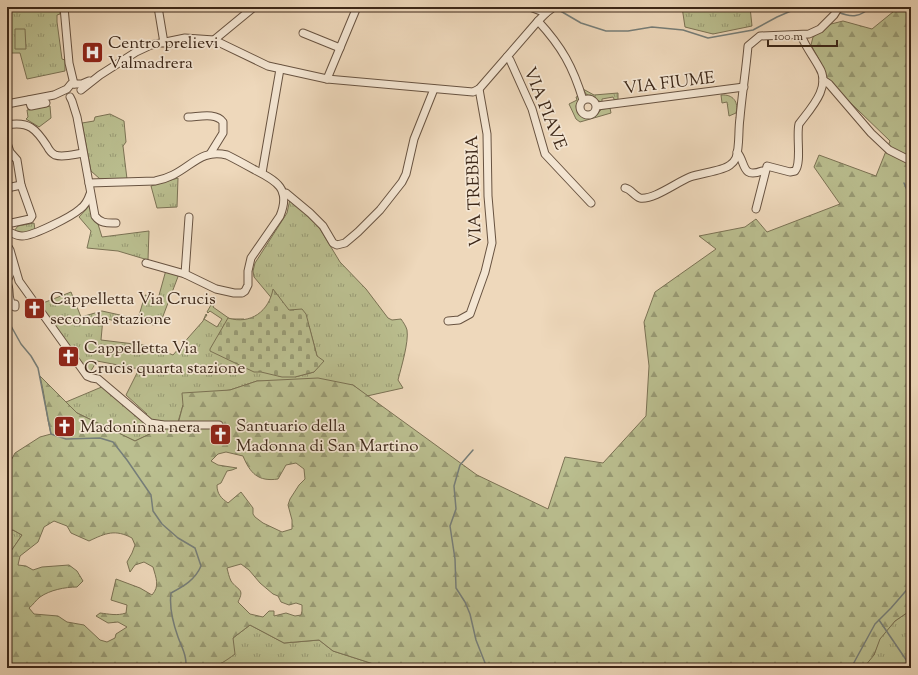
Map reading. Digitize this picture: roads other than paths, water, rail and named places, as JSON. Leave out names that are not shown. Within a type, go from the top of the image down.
[{"type":"street","points":[[64,7],[69,63],[77,117],[95,216],[99,220],[106,223],[116,223]]},
{"type":"street","points":[[158,7],[164,42]]},
{"type":"street","points":[[242,17],[243,7]]},
{"type":"street","points":[[214,40],[254,7]]},
{"type":"street","points":[[327,79],[357,7]]},
{"type":"street","points":[[530,7],[546,13]]},
{"type":"street","points":[[7,104],[73,90],[87,83],[136,52],[151,45],[185,38],[214,40],[268,66],[327,79],[473,92],[479,89],[538,21],[554,7]]},
{"type":"street","points":[[625,188],[629,189],[638,197],[646,198],[655,195],[681,180],[700,173],[726,168],[736,159],[739,143],[739,120],[748,46],[760,36],[809,34],[820,29],[834,15],[838,8]]},
{"type":"street","points":[[538,21],[554,39],[567,58],[584,100]]},
{"type":"street","points":[[303,33],[340,48]]},
{"type":"street","points":[[756,209],[767,166],[790,172],[797,169],[799,150],[797,130],[799,124],[820,93],[823,80],[821,69],[803,42],[801,34]]},
{"type":"street","name":"VIA PIAVE","points":[[507,57],[510,60],[532,109],[545,154],[591,204]]},
{"type":"street","points":[[262,173],[280,69]]},
{"type":"street","points":[[823,80],[829,84],[871,134],[889,150],[911,161]]},
{"type":"street","name":"VIA FIUME","points":[[597,106],[744,87]]},
{"type":"street","points":[[89,183],[155,181],[165,179],[174,175],[201,157],[220,153],[227,155],[274,179],[283,192],[310,213],[323,226],[333,243],[338,245],[345,243],[358,232],[380,210],[402,182],[406,174],[414,139],[434,89]]},
{"type":"street","name":"VIA TREBBIA","points":[[448,321],[459,320],[470,314],[485,272],[492,243],[488,196],[487,134],[479,89]]},
{"type":"street","points":[[29,100],[31,106],[46,103]]},
{"type":"street","points":[[584,100],[594,100],[597,106],[594,114],[590,115],[584,114],[580,109],[581,103],[584,100]]},
{"type":"street","points":[[188,117],[212,116],[218,117],[223,122],[223,133],[210,154]]},
{"type":"street","points":[[7,125],[18,123],[30,127],[36,131],[49,150],[57,156],[83,153]]},
{"type":"street","points":[[7,143],[10,152],[17,160],[21,186],[32,218],[7,224]]},
{"type":"street","points":[[737,152],[741,156],[743,166],[748,172],[755,173],[762,171]]},
{"type":"street","points":[[7,188],[21,186]]},
{"type":"street","points":[[146,263],[185,274],[216,289],[238,293],[245,291],[248,285],[248,271],[251,258],[280,216],[283,208],[283,192]]},
{"type":"street","points":[[7,231],[18,236],[25,236],[71,216],[86,204],[90,193]]},
{"type":"street","points":[[86,204],[90,204],[93,207]]},
{"type":"street","points":[[185,274],[189,218]]},
{"type":"street","points":[[7,245],[19,281],[87,376],[98,379],[150,423],[219,425]]},
{"type":"street","points":[[11,255],[12,270],[7,282],[10,288],[10,301],[12,304],[15,304],[15,307]]},
{"type":"waterway","points":[[557,9],[581,23],[606,31],[628,31],[652,27],[683,30],[708,38],[753,30],[800,7]]},
{"type":"waterway","points":[[821,7],[835,11]]},
{"type":"waterway","points":[[838,12],[856,16],[871,7]]},
{"type":"waterway","points":[[904,183],[911,200]]},
{"type":"waterway","points":[[7,301],[11,326],[21,344],[31,356],[38,368],[51,434],[66,439],[100,438],[113,442],[151,495],[153,511],[162,524],[178,538],[195,548],[201,566],[199,571],[185,585],[171,593],[171,610],[173,621],[185,656],[186,668]]},
{"type":"waterway","points":[[473,450],[460,465],[454,486],[456,509],[450,526],[455,559],[456,588],[465,602],[470,614],[476,640],[487,668]]},
{"type":"waterway","points":[[851,668],[875,624],[911,585]]},
{"type":"waterway","points":[[879,620],[911,667]]},
{"type":"place","name":"Centro prelievi Valmadrera","points":[[93,52]]},
{"type":"place","name":"Cappelletta Via Crucis seconda stazione","points":[[34,308]]},
{"type":"place","name":"Cappelletta Via Crucis quarta stazione","points":[[69,357]]},
{"type":"place","name":"Madoninna nera","points":[[64,426]]},
{"type":"place","name":"Santuario della Madonna di San Martino","points":[[221,435]]}]
